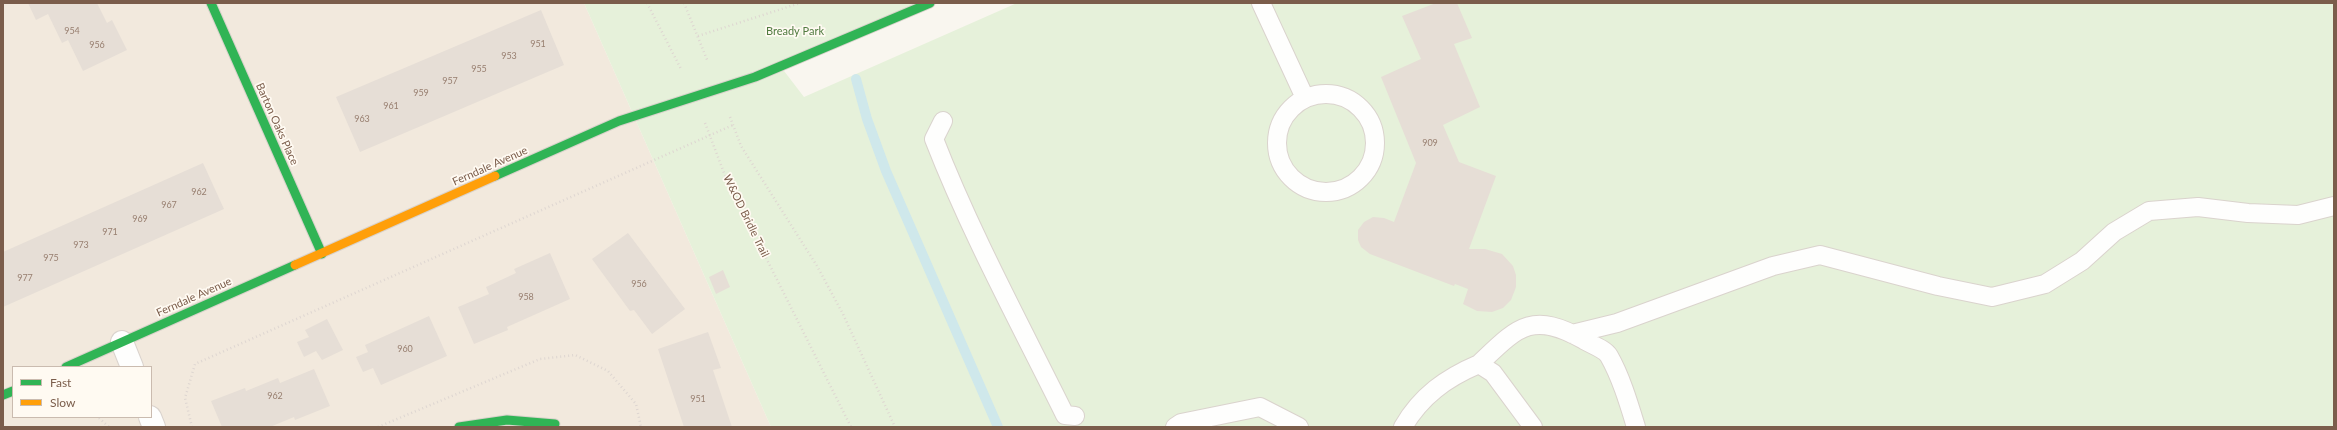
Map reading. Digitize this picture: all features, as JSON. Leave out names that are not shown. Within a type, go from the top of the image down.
[{"type":"street","name":"Barton Oaks Place","points":[[211,3],[322,254]]},
{"type":"street","name":"Ferndale Avenue","points":[[68,366],[619,121],[755,77],[930,3]]},
{"type":"street","points":[[122,342],[132,366]]},
{"type":"street","points":[[458,427],[486,420],[520,419],[558,425]]},
{"type":"lane","points":[[1261,3],[1305,98]]},
{"type":"lane","points":[[1320,94],[1337,95],[1352,102],[1364,112],[1373,126],[1376,142],[1374,158],[1366,173],[1355,184],[1340,191],[1324,193],[1308,189],[1294,181],[1284,168],[1278,153],[1277,137],[1280,126],[1292,108],[1305,98],[1320,94]]},
{"type":"lane","points":[[943,121],[934,139],[946,169],[978,239],[1065,415],[1075,416]]},
{"type":"lane","points":[[1572,334],[1617,323],[1774,266],[1820,255],[1938,286],[1992,297],[2045,284],[2082,261],[2114,232],[2149,211],[2198,207],[2248,213],[2298,215],[2334,206]]},
{"type":"lane","points":[[1403,427],[1413,410],[1432,390],[1458,373],[1479,364],[1512,333],[1526,326],[1540,325],[1572,334],[1609,354],[1636,427]]},
{"type":"lane","points":[[1479,364],[1493,373],[1533,427]]},
{"type":"lane","points":[[1175,427],[1188,421],[1260,407],[1299,427]]},
{"type":"path","name":"W&OD Bridle Trail","points":[[647,3],[694,96],[726,178],[851,427]]},
{"type":"path","points":[[684,3],[741,146],[817,266],[843,314],[895,427]]},
{"type":"path","points":[[698,36],[800,3]]},
{"type":"path","points":[[192,427],[185,398],[196,364],[709,134],[733,125]]},
{"type":"path","points":[[378,427],[540,358],[575,355],[608,371],[636,404],[641,427]]},
{"type":"path","points":[[99,418],[109,427]]},
{"type":"shaded area","points":[[3,3],[584,3],[771,427],[3,427]]},
{"type":"green space","name":"Bready Park","points":[[584,3],[928,3],[781,67],[804,97],[1017,3],[2334,3],[2334,427],[771,427]]},
{"type":"building","points":[[28,3],[97,3],[107,23],[112,20],[127,50],[83,71],[68,40],[62,43],[48,14],[36,20]]},
{"type":"building","points":[[1436,3],[1457,3],[1472,38],[1454,44],[1480,107],[1443,125],[1459,162],[1496,176],[1469,249],[1485,249],[1502,254],[1513,266],[1516,275],[1516,287],[1511,300],[1503,308],[1492,312],[1477,311],[1463,304],[1468,289],[1455,284],[1454,286],[1370,254],[1361,247],[1358,240],[1358,230],[1364,222],[1373,217],[1384,218],[1394,222],[1416,163],[1381,77],[1421,59],[1402,16]]},
{"type":"building","points":[[541,10],[564,65],[360,152],[336,97]]},
{"type":"building","points":[[203,163],[224,209],[3,307],[3,252]]},
{"type":"building","points":[[628,233],[685,309],[652,334],[634,310],[630,311],[592,259]]},
{"type":"building","points":[[550,253],[570,299],[507,327],[508,330],[474,344],[458,307],[489,294],[486,287],[516,273],[514,269]]},
{"type":"building","points":[[723,270],[730,287],[716,294],[709,277]]},
{"type":"building","points":[[429,316],[447,356],[381,385],[373,368],[363,372],[356,357],[368,352],[365,345]]},
{"type":"building","points":[[327,319],[343,350],[322,360],[316,351],[304,357],[297,342],[309,337],[305,330]]},
{"type":"building","points":[[708,332],[721,368],[713,370],[732,427],[684,427],[658,349]]},
{"type":"building","points":[[314,369],[330,406],[295,420],[294,417],[270,427],[222,427],[211,401],[245,388],[246,391],[278,378],[280,383]]},
{"type":"waterway","points":[[856,79],[867,119],[886,171],[998,427]]},
{"type":"traffic: fast","points":[[211,3],[322,254]]},
{"type":"traffic: fast","points":[[495,176],[619,121],[755,77],[930,3]]},
{"type":"traffic: fast","points":[[68,366],[295,265]]},
{"type":"traffic: fast","points":[[3,395],[12,391]]},
{"type":"traffic: fast","points":[[459,427],[507,420],[555,424]]},
{"type":"traffic: slow","points":[[295,265],[495,176]]}]
